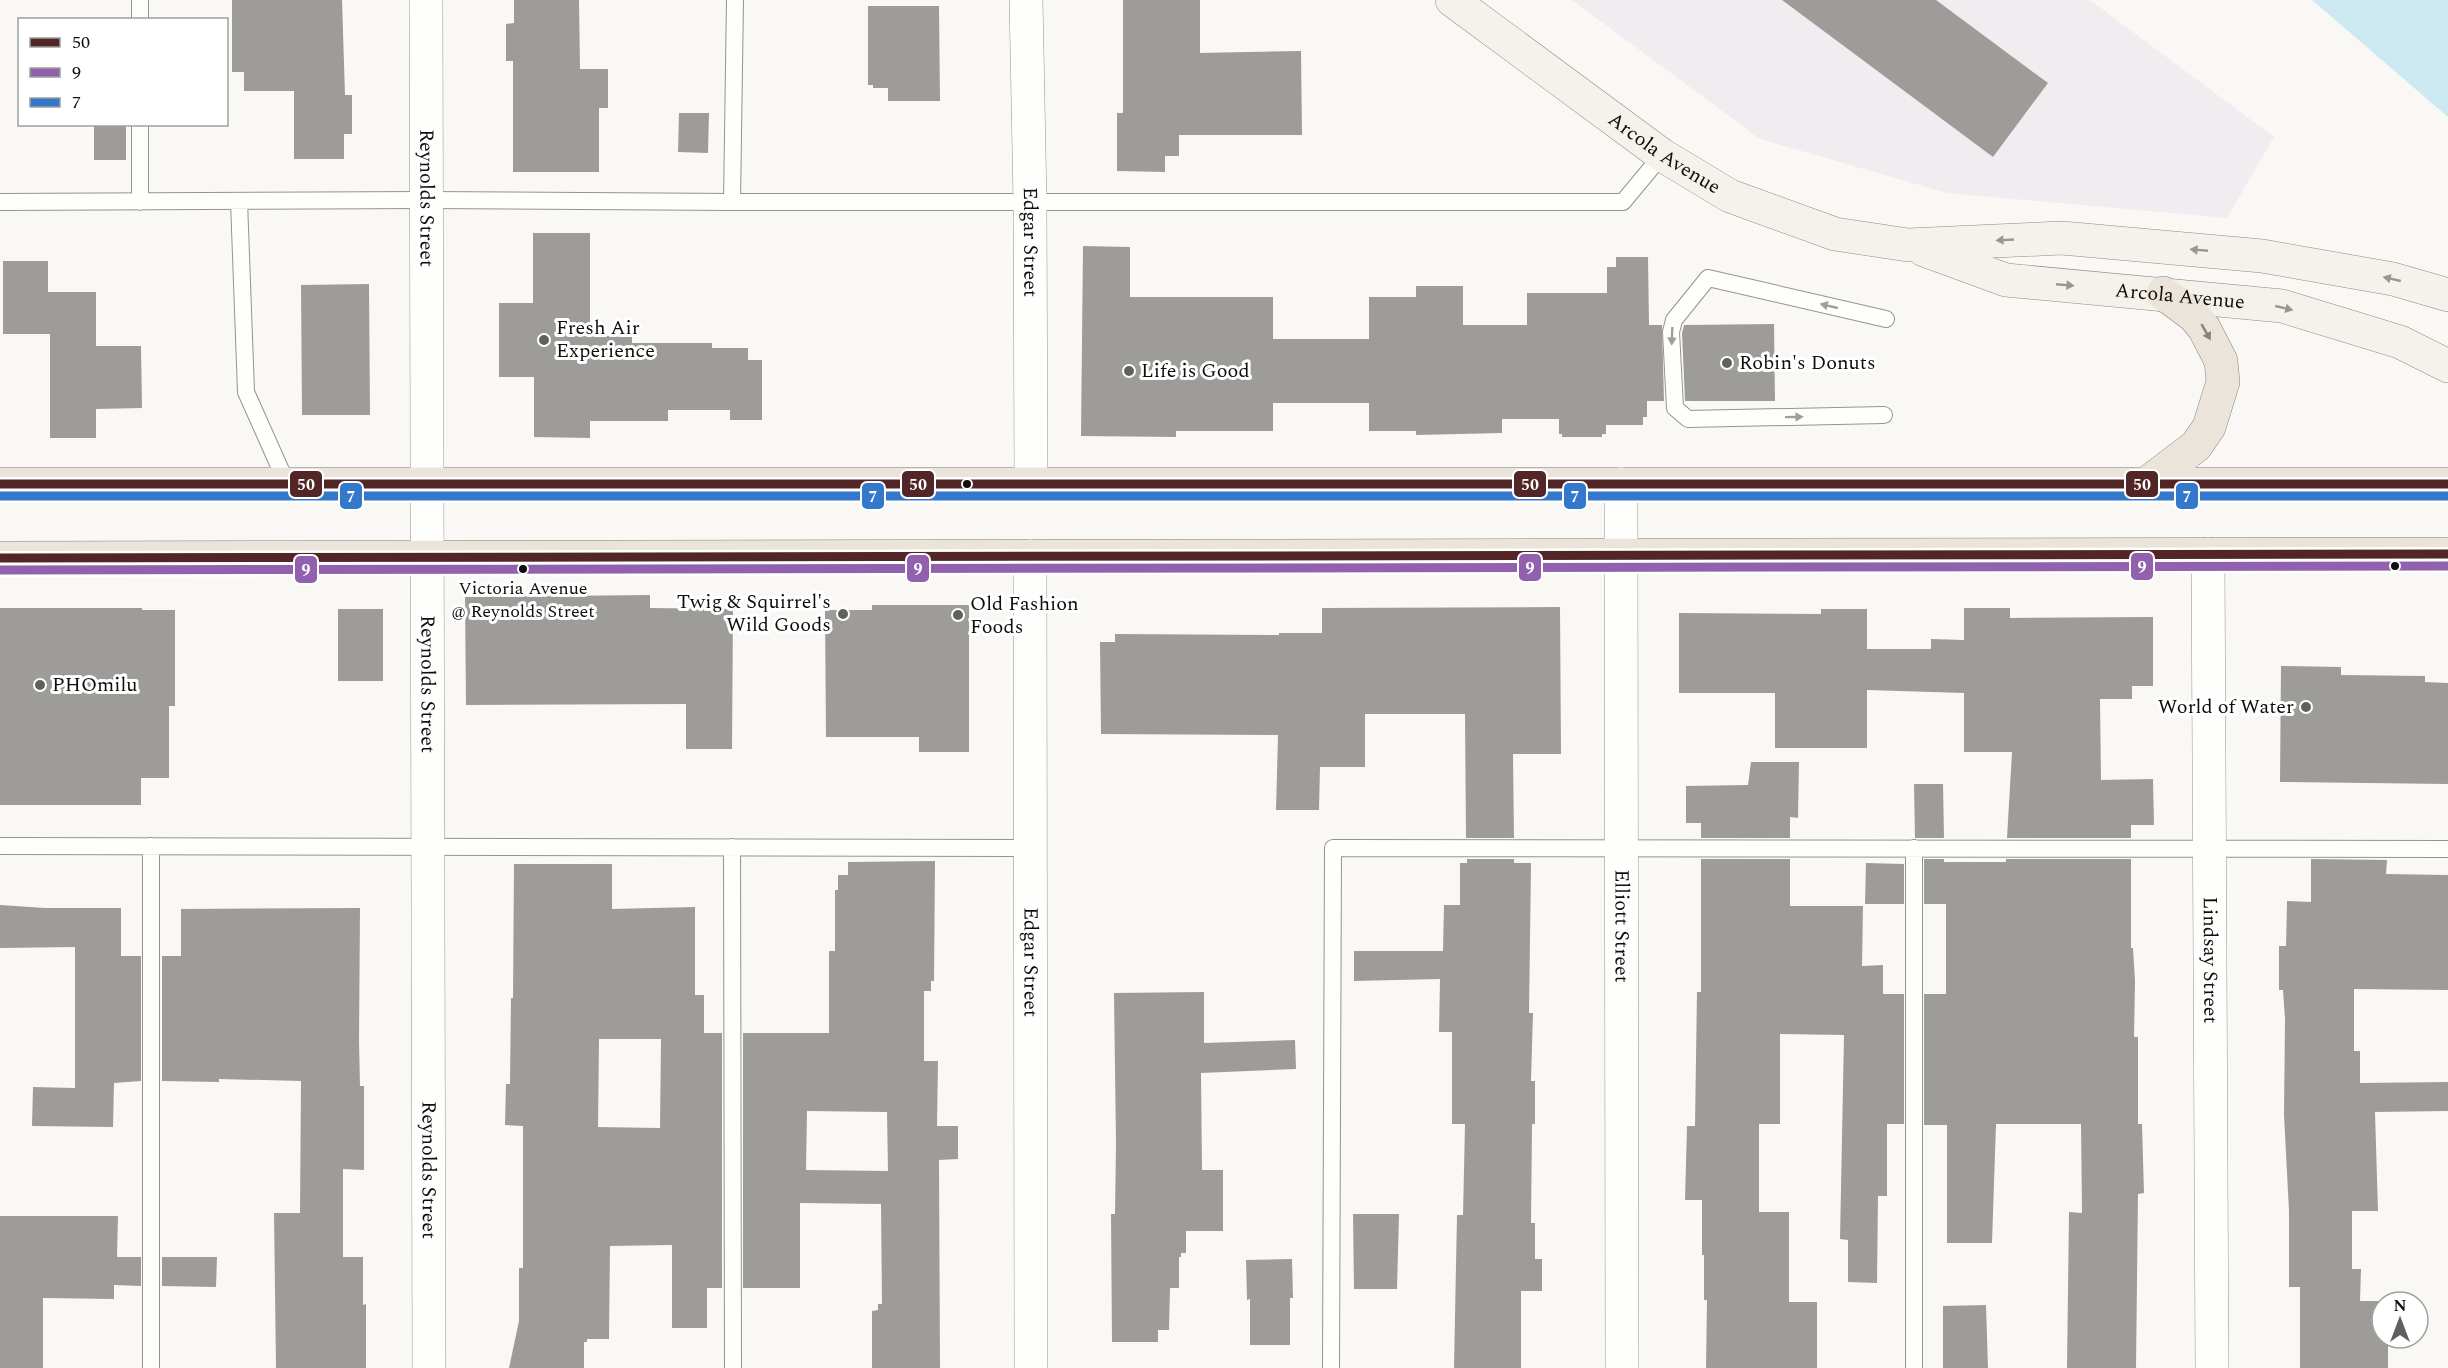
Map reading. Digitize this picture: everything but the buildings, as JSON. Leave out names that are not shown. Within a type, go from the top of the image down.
[{"type":"main road","name":"Arcola Avenue","points":[[1452,0],[1662,155],[1730,196],[1824,231],[1908,244],[2062,238],[2262,256],[2393,279],[2448,295]]},
{"type":"main road","name":"Arcola Avenue","points":[[1908,244],[2006,280],[2282,306],[2400,342],[2448,366]]},
{"type":"main road","points":[[2146,484],[2196,446],[2209,427],[2223,382],[2222,361],[2204,328],[2194,316],[2163,293]]},
{"type":"main road","points":[[0,484],[2448,484]]},
{"type":"main road","points":[[0,558],[2448,554]]},
{"type":"street","name":"Reynolds Street","points":[[426,0],[429,1368]]},
{"type":"street","name":"Edgar Street","points":[[1026,0],[1030,202],[1031,484]]},
{"type":"street","name":"Elliott Street","points":[[1621,484],[1622,1368]]},
{"type":"street","name":"Lindsay Street","points":[[2208,554],[2212,1368]]},
{"type":"street","name":"Edgar Street","points":[[1030,556],[1031,1368]]},
{"type":"lane","points":[[140,0],[140,18]]},
{"type":"lane","points":[[732,202],[735,0]]},
{"type":"lane","points":[[140,126],[140,202]]},
{"type":"lane","points":[[0,202],[426,200],[1623,202],[1662,155]]},
{"type":"lane","points":[[239,201],[246,392],[287,484]]},
{"type":"lane","points":[[1884,416],[1688,419],[1675,408],[1671,332],[1675,316],[1708,278],[1886,319]]},
{"type":"lane","points":[[0,846],[1031,848]]},
{"type":"lane","points":[[151,1368],[152,846]]},
{"type":"lane","points":[[732,847],[733,1368]]},
{"type":"lane","points":[[1331,1368],[1333,848],[2448,849]]},
{"type":"lane","points":[[1914,848],[1914,1368]]},
{"type":"shaded area","points":[[1572,0],[2090,0],[2274,137],[2227,218],[1947,193],[1760,139]]},
{"type":"water","points":[[2312,0],[2448,0],[2448,117]]},
{"type":"transit line","name":"50","points":[[0,484],[2448,484]]},
{"type":"transit line","name":"7","points":[[0,496],[2448,496]]},
{"type":"transit line","name":"50","points":[[0,558],[2448,554]]},
{"type":"transit line","name":"9","points":[[0,570],[2448,566]]},
{"type":"place","name":"Fresh Air Experience","points":[[544,340]]},
{"type":"place","name":"Robin's Donuts","points":[[1727,363]]},
{"type":"place","name":"Life is Good","points":[[1129,371]]},
{"type":"place","name":"Victoria Avenue @ Reynolds Street","points":[[523,569]]},
{"type":"place","name":"Twig & Squirrel's Wild Goods","points":[[843,614]]},
{"type":"place","name":"Old Fashion Foods","points":[[958,615]]},
{"type":"place","name":"PHOmilu","points":[[40,685]]},
{"type":"place","name":"World of Water","points":[[2306,707]]}]
